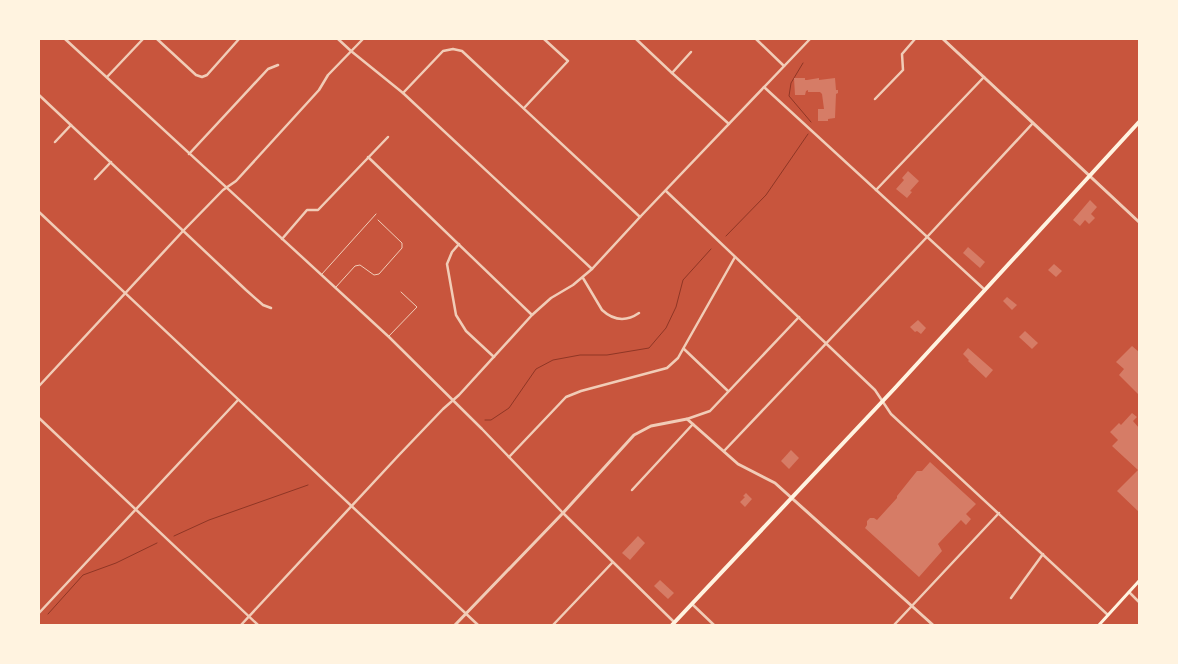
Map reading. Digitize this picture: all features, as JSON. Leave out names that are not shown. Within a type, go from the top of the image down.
[{"type":"main road","points":[[673,624],[1139,122]]},
{"type":"main road","points":[[1099,625],[1139,582]]},
{"type":"street","points":[[65,39],[389,337],[454,400],[673,624]]},
{"type":"street","points":[[107,78],[143,39]]},
{"type":"street","points":[[157,39],[196,74],[202,77],[207,75],[239,39]]},
{"type":"street","points":[[338,39],[403,93],[592,269]]},
{"type":"street","points":[[39,386],[183,231],[226,188],[236,181],[319,90],[328,75],[363,39]]},
{"type":"street","points":[[524,108],[568,61],[544,39]]},
{"type":"street","points":[[636,39],[729,124]]},
{"type":"street","points":[[756,39],[784,66]]},
{"type":"street","points":[[241,625],[532,315],[551,298],[583,278],[810,39]]},
{"type":"street","points":[[875,99],[903,70],[902,54],[915,39]]},
{"type":"street","points":[[943,39],[1139,222]]},
{"type":"street","points":[[947,42],[950,39]]},
{"type":"street","points":[[403,93],[443,51],[453,49],[462,51],[640,217]]},
{"type":"street","points":[[672,73],[691,52]]},
{"type":"street","points":[[189,154],[268,69],[278,65]]},
{"type":"street","points":[[876,190],[984,77]]},
{"type":"street","points":[[764,88],[985,290]]},
{"type":"street","points":[[39,95],[263,306],[271,308]]},
{"type":"street","points":[[723,451],[1033,123]]},
{"type":"street","points":[[55,142],[71,125]]},
{"type":"street","points":[[282,239],[307,210],[318,210],[388,137]]},
{"type":"street","points":[[368,157],[532,315]]},
{"type":"street","points":[[95,179],[111,162]]},
{"type":"street","points":[[666,191],[875,390],[891,414],[1109,615]]},
{"type":"street","points":[[39,212],[478,625]]},
{"type":"street","points":[[459,244],[452,252],[448,264],[456,315],[466,331],[494,357]]},
{"type":"street","points":[[509,457],[572,393],[667,368],[678,358],[684,349],[735,256]]},
{"type":"street","points":[[583,278],[606,314],[616,319],[626,320],[639,313]]},
{"type":"street","points":[[455,625],[563,513],[634,435],[642,429],[651,426],[687,419],[710,410],[798,317]]},
{"type":"street","points":[[684,349],[728,391]]},
{"type":"street","points":[[39,613],[238,400]]},
{"type":"street","points":[[39,418],[258,625]]},
{"type":"street","points":[[687,419],[738,464],[775,483],[933,625]]},
{"type":"street","points":[[632,490],[693,424]]},
{"type":"street","points":[[894,625],[1000,513]]},
{"type":"street","points":[[1011,598],[1043,554]]},
{"type":"street","points":[[553,625],[612,562]]},
{"type":"street","points":[[1129,592],[1139,602]]},
{"type":"street","points":[[692,604],[714,625]]},
{"type":"lane","points":[[321,275],[376,214]]},
{"type":"lane","points":[[335,288],[355,266],[360,265],[374,275],[379,274],[402,248],[402,243],[378,220]]},
{"type":"lane","points":[[389,337],[417,306],[400,292]]},
{"type":"building","points":[[794,78],[805,78],[807,80],[819,78],[819,80],[835,78],[838,93],[836,94],[835,118],[828,119],[828,121],[818,121],[818,109],[824,109],[822,94],[820,92],[808,92],[808,90],[805,95],[795,95]]},
{"type":"building","points":[[908,171],[919,181],[910,191],[912,192],[907,198],[896,189],[904,180],[902,178]]},
{"type":"building","points":[[1090,200],[1097,207],[1091,214],[1095,218],[1089,224],[1085,220],[1080,226],[1073,220]]},
{"type":"building","points":[[968,247],[985,262],[980,268],[963,253]]},
{"type":"building","points":[[1054,264],[1062,271],[1056,277],[1048,270]]},
{"type":"building","points":[[1007,297],[1017,305],[1012,310],[1003,301]]},
{"type":"building","points":[[918,320],[926,328],[921,334],[917,331],[915,332],[910,327]]},
{"type":"building","points":[[1025,331],[1038,343],[1032,349],[1019,337]]},
{"type":"building","points":[[1132,346],[1139,352],[1139,395],[1119,375],[1124,369],[1116,362]]},
{"type":"building","points":[[968,348],[993,370],[986,378],[963,354]]},
{"type":"building","points":[[1132,413],[1137,417],[1133,421],[1139,428],[1139,512],[1117,491],[1138,470],[1112,446],[1118,440],[1110,432],[1119,423],[1121,425]]},
{"type":"building","points":[[791,450],[799,458],[789,469],[781,461]]},
{"type":"building","points":[[930,462],[976,504],[966,514],[971,519],[966,525],[961,520],[938,544],[942,551],[919,577],[865,528],[867,521],[870,518],[877,520],[897,498],[917,471],[922,471]]},
{"type":"building","points":[[746,493],[752,499],[745,507],[740,502]]},
{"type":"building","points":[[638,536],[645,543],[630,560],[622,553]]},
{"type":"building","points":[[660,580],[674,593],[668,599],[654,586]]},
{"type":"waterway","points":[[803,63],[791,83],[789,96],[811,122]]},
{"type":"waterway","points":[[726,236],[766,195],[808,134]]},
{"type":"waterway","points":[[485,420],[491,420],[509,408],[536,369],[553,360],[580,355],[607,355],[649,348],[666,328],[676,307],[683,280],[711,249]]},
{"type":"waterway","points":[[174,536],[209,520],[308,485]]},
{"type":"waterway","points":[[48,614],[83,575],[116,563],[157,543]]}]
